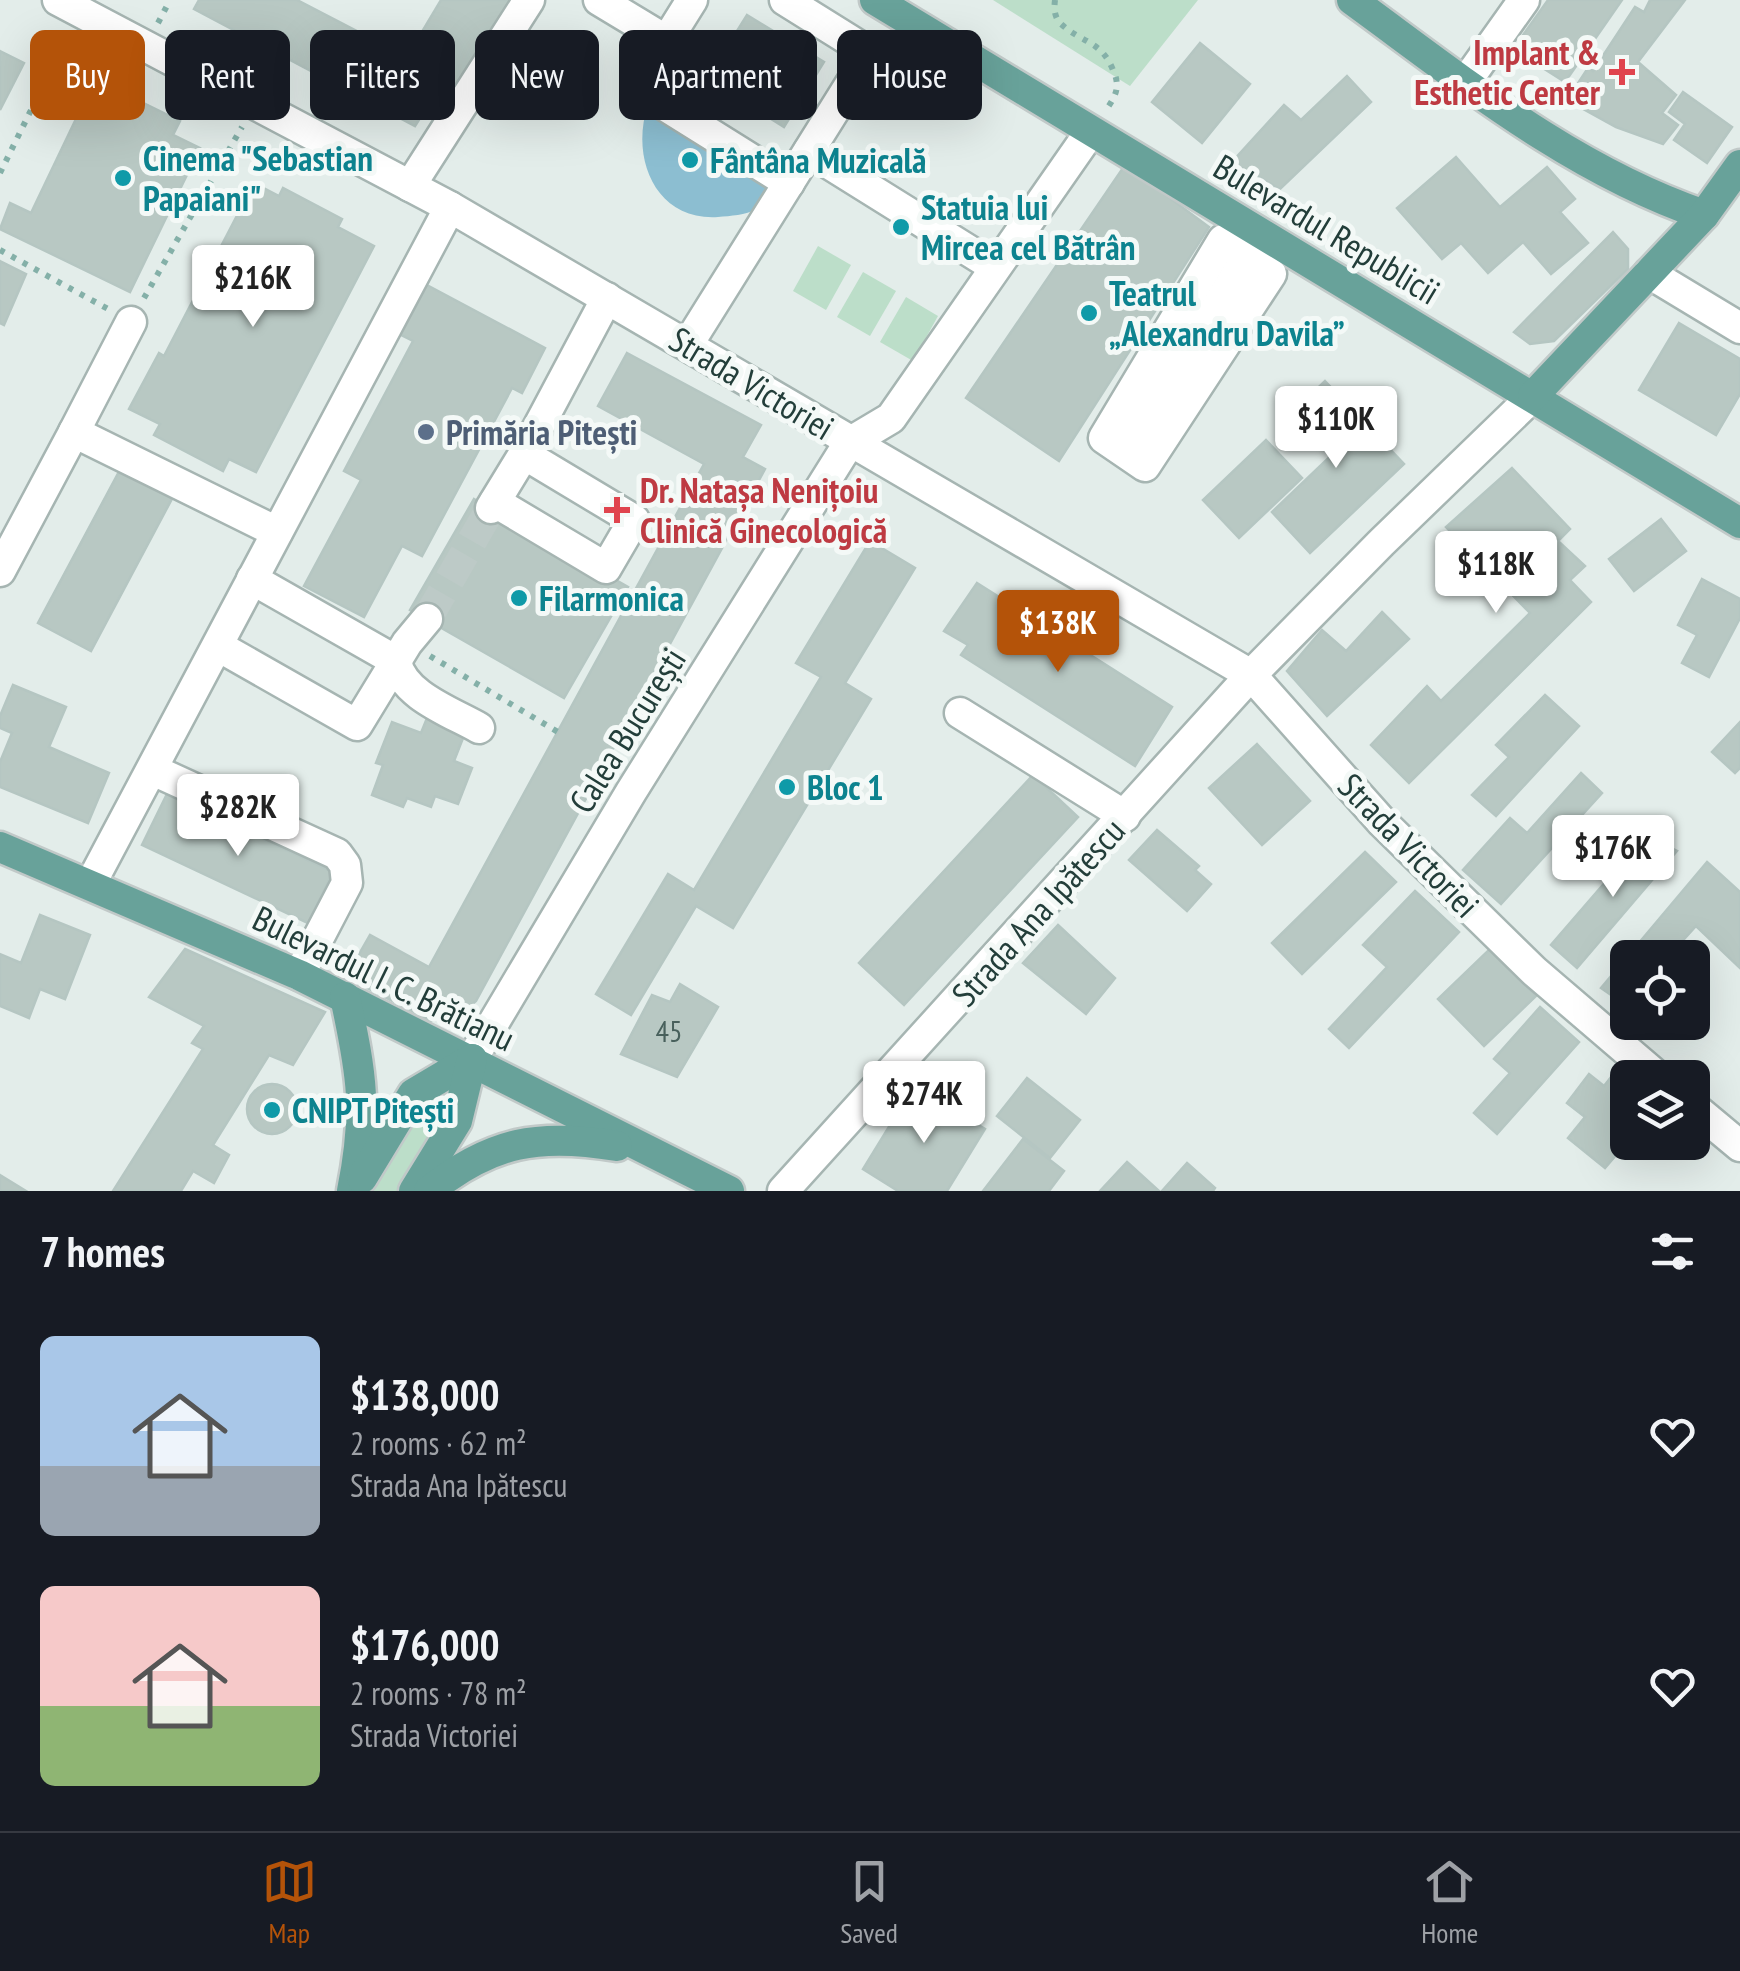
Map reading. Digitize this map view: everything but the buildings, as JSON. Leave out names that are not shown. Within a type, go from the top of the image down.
[{"type":"main road","name":"Bulevardul Republicii","points":[[875,0],[1740,524]]},
{"type":"main road","points":[[1352,0],[1506,112],[1594,168],[1656,199],[1704,215],[1740,201]]},
{"type":"main road","points":[[1534,396],[1704,215],[1740,165]]},
{"type":"main road","name":"Bulevardul I. C. Brătianu","points":[[0,847],[299,975],[730,1191]]},
{"type":"main road","points":[[345,998],[363,1093],[353,1191]]},
{"type":"main road","name":"Calea București","points":[[353,1191],[413,1094],[472,1060]]},
{"type":"main road","name":"Calea București","points":[[414,1191],[458,1121],[472,1060]]},
{"type":"main road","points":[[429,1191],[456,1169],[489,1152],[528,1140],[574,1139],[648,1151]]},
{"type":"street","points":[[410,186],[530,0]]},
{"type":"street","points":[[599,0],[648,30]]},
{"type":"street","points":[[673,30],[692,0]]},
{"type":"street","points":[[688,344],[870,53],[785,0]]},
{"type":"street","points":[[1465,82],[1524,0]]},
{"type":"street","name":"Strada Victoriei","points":[[69,6],[165,57]]},
{"type":"street","name":"Strada Victoriei","points":[[284,120],[450,208],[688,344],[1251,675],[1382,822],[1534,971],[1638,1060]]},
{"type":"street","points":[[688,120],[789,183]]},
{"type":"street","points":[[850,442],[891,418],[1091,131]]},
{"type":"street","points":[[809,151],[995,266]]},
{"type":"street","points":[[90,885],[450,208]]},
{"type":"street","points":[[1223,240],[1271,274],[1145,466],[1127,453],[1104,438],[1223,240]]},
{"type":"street","points":[[1649,273],[1740,328]]},
{"type":"street","points":[[524,454],[634,520],[606,568],[493,505],[607,298]]},
{"type":"street","points":[[0,571],[131,322]]},
{"type":"street","name":"Strada Ana Ipătescu","points":[[783,1191],[1251,675],[1381,542],[1534,396]]},
{"type":"street","points":[[74,432],[278,532]]},
{"type":"street","name":"Calea București","points":[[472,1060],[631,792],[850,442]]},
{"type":"street","points":[[252,580],[402,652]]},
{"type":"street","points":[[218,646],[357,725],[402,652],[427,620]]},
{"type":"street","points":[[402,652],[399,676],[415,690],[479,728]]},
{"type":"street","points":[[960,713],[1125,816]]},
{"type":"street","points":[[153,770],[337,854],[345,865],[346,883],[299,975]]},
{"type":"street","points":[[1710,1121],[1740,1146]]},
{"type":"path","points":[[1055,0],[1058,21],[1106,52],[1116,77],[1117,93],[1091,131]]},
{"type":"path","points":[[0,174],[69,6]]},
{"type":"path","points":[[0,250],[131,322],[245,120]]},
{"type":"path","points":[[402,652],[558,732]]},
{"type":"green space","points":[[993,0],[1198,0],[1130,86]]},
{"type":"green space","points":[[818,246],[851,265],[826,310],[793,291]]},
{"type":"green space","points":[[863,272],[896,291],[870,336],[837,317]]},
{"type":"green space","points":[[906,297],[938,316],[913,361],[880,342]]},
{"type":"green space","points":[[472,1059],[414,1191],[354,1191],[413,1094]]},
{"type":"water","name":"Fântâna Muzicală","points":[[644,120],[672,120],[780,187],[760,207],[743,214],[696,215],[678,208],[663,197],[653,182],[642,145]]},
{"type":"tunnel","points":[[427,619],[491,508]]},
{"type":"place","name":"Implant & Esthetic Center","points":[[1622,72]]},
{"type":"place","name":"Fântâna Muzicală","points":[[690,160]]},
{"type":"place","name":"Cinema \"Sebastian Papaiani\"","points":[[123,178]]},
{"type":"place","name":"Statuia lui Mircea cel Bătrân","points":[[901,227]]},
{"type":"place","name":"Teatrul „Alexandru Davila”","points":[[1089,313]]},
{"type":"place","name":"Primăria Pitești","points":[[426,432]]},
{"type":"place","name":"Dr. Natașa Nenițoiu Clinică Ginecologică","points":[[617,510]]},
{"type":"place","name":"Filarmonica","points":[[519,598]]},
{"type":"place","name":"Bloc 1","points":[[787,787]]},
{"type":"place","name":"CNIPT Pitești","points":[[272,1110]]}]
